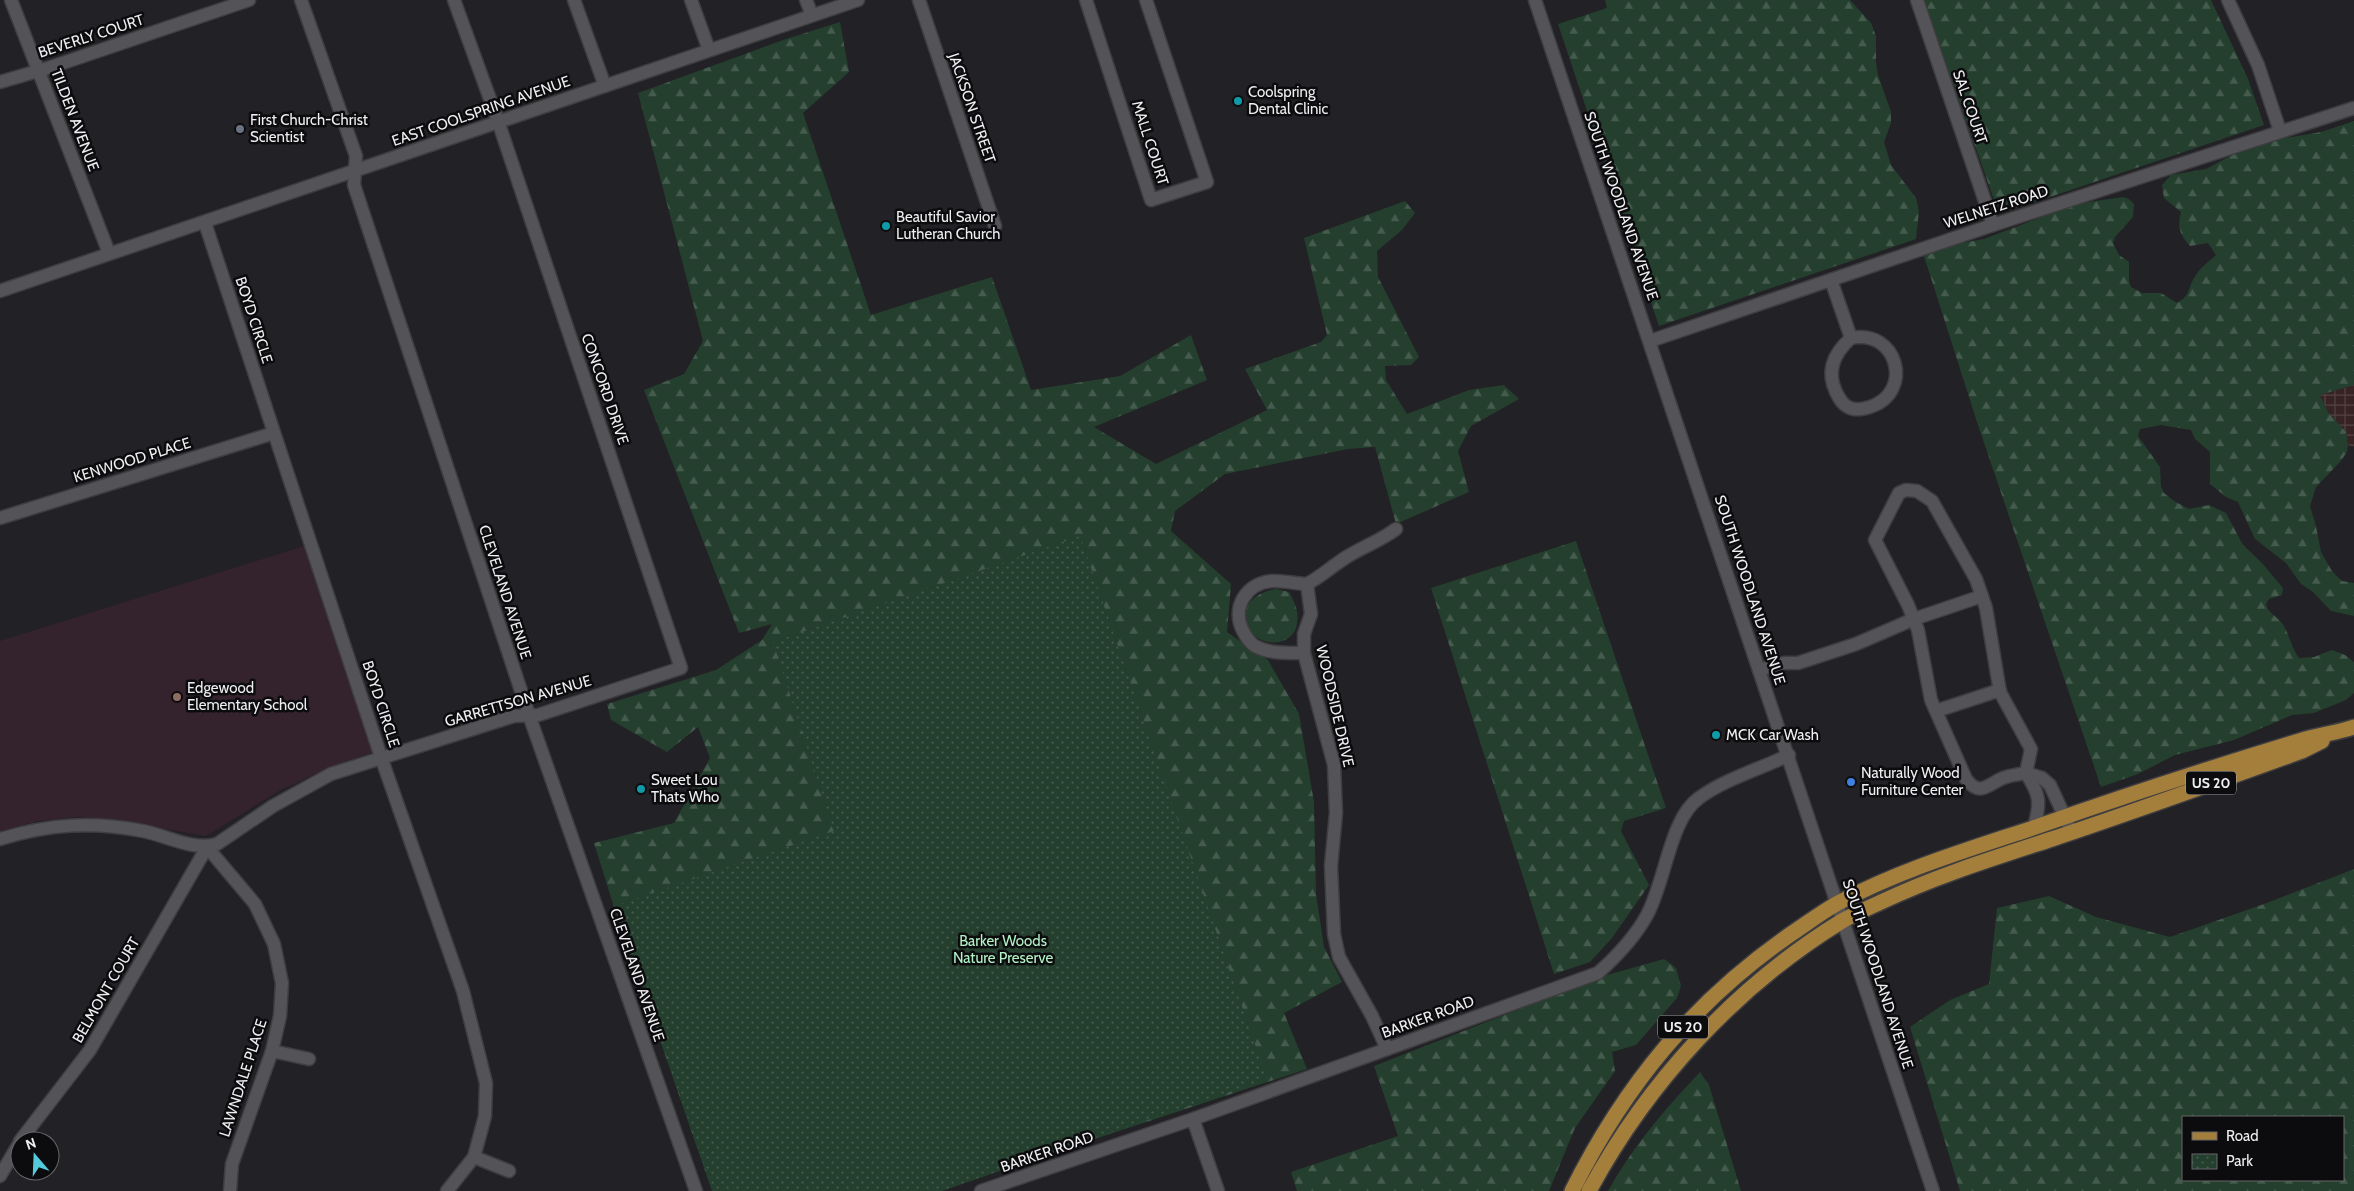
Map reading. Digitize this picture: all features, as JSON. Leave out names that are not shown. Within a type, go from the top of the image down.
[{"type":"main road","name":"US 20","points":[[1572,1191],[1601,1136],[1637,1080],[1674,1036],[1701,1008],[1763,953],[1837,904],[1924,865],[2066,816],[2301,740],[2351,728]]},
{"type":"main road","name":"US 20","points":[[1589,1191],[1620,1140],[1661,1081],[1717,1018],[1778,966],[1843,920],[1904,892],[1950,874],[2302,751],[2351,728]]},
{"type":"street","name":"TILDEN AVENUE","points":[[11,0],[109,252]]},
{"type":"street","name":"BEVERLY COURT","points":[[0,82],[249,0]]},
{"type":"street","name":"CLEVELAND AVENUE","points":[[301,0],[356,156],[354,185],[529,716],[696,1191]]},
{"type":"street","name":"CONCORD DRIVE","points":[[454,0],[498,121],[681,668]]},
{"type":"street","points":[[574,0],[605,86]]},
{"type":"street","points":[[691,0],[709,50]]},
{"type":"street","points":[[806,0],[812,15]]},
{"type":"street","name":"EAST COOLSPRING AVENUE","points":[[0,290],[109,252],[205,223],[498,121],[858,0]]},
{"type":"street","name":"JACKSON STREET","points":[[918,0],[995,226]]},
{"type":"street","name":"MALL COURT","points":[[1086,0],[1152,200],[1207,182],[1146,0]]},
{"type":"street","name":"SOUTH WOODLAND AVENUE","points":[[1535,0],[1789,755],[1933,1191]]},
{"type":"street","name":"SAL COURT","points":[[1917,0],[1993,225]]},
{"type":"street","points":[[2228,0],[2258,65],[2280,131]]},
{"type":"street","name":"WELNETZ ROAD","points":[[1650,341],[1993,225],[2354,108]]},
{"type":"street","name":"BOYD CIRCLE","points":[[205,223],[381,757],[463,991],[486,1083],[485,1116],[474,1157],[447,1191]]},
{"type":"street","points":[[1831,280],[1851,338]]},
{"type":"street","points":[[1862,336],[1877,341],[1887,348],[1894,359],[1897,372],[1894,385],[1886,397],[1874,406],[1861,410],[1848,408],[1840,400],[1831,374],[1833,361],[1840,348],[1851,338],[1862,336]]},
{"type":"street","name":"KENWOOD PLACE","points":[[0,518],[274,433]]},
{"type":"street","points":[[2034,827],[2039,808],[2039,798],[2026,773],[2031,750],[2000,690],[1986,608],[1976,579],[1932,501],[1917,491],[1906,490],[1899,493],[1875,540],[1908,605],[1918,630],[1927,682],[1936,711],[1966,779],[1971,786],[1977,789],[1985,788],[2005,777],[2026,773],[2042,778],[2050,785],[2072,832]]},
{"type":"street","points":[[1304,653],[1268,650],[1255,646],[1248,640],[1238,621],[1242,600],[1249,590],[1258,585],[1273,581],[1307,584],[1326,573],[1343,559],[1382,540],[1396,529]]},
{"type":"street","name":"WOODSIDE DRIVE","points":[[1307,584],[1311,614],[1304,634],[1304,653],[1334,765],[1336,813],[1331,866],[1334,934],[1338,956],[1372,1016],[1387,1049]]},
{"type":"street","points":[[1759,670],[1784,663],[1798,663],[1856,644],[1914,620],[1982,596]]},
{"type":"street","name":"GARRETTSON AVENUE","points":[[207,847],[217,844],[272,806],[311,783],[381,757],[514,716],[543,714],[681,668]]},
{"type":"street","points":[[1936,711],[2000,690]]},
{"type":"street","name":"BARKER ROAD","points":[[981,1191],[1193,1120],[1598,973],[1614,959],[1647,916],[1663,878],[1671,846],[1681,819],[1698,798],[1789,755]]},
{"type":"street","points":[[0,839],[57,825],[98,824],[145,832],[191,845],[207,847]]},
{"type":"street","name":"LAWNDALE PLACE","points":[[207,847],[255,904],[274,944],[282,982],[280,1016],[272,1051],[232,1164],[230,1191]]},
{"type":"street","name":"BELMONT COURT","points":[[28,1131],[90,1050],[207,847]]},
{"type":"street","points":[[272,1051],[309,1059]]},
{"type":"street","points":[[1193,1120],[1218,1191]]},
{"type":"street","points":[[474,1157],[509,1171]]},
{"type":"street","name":"BELMONT COURT","points":[[0,1176],[10,1158]]},
{"type":"shaded area","points":[[2354,385],[2354,447],[2348,445],[2346,432],[2328,412],[2320,395]]},
{"type":"shaded area","name":"Edgewood Elementary School","points":[[304,546],[373,752],[330,767],[279,791],[206,836],[118,821],[78,817],[38,821],[0,831],[0,641]]},
{"type":"green space","points":[[1605,0],[1850,0],[1871,23],[1876,36],[1878,75],[1891,112],[1891,123],[1884,142],[1891,165],[1916,198],[1919,211],[1916,239],[1659,326],[1558,24],[1607,8]]},
{"type":"green space","points":[[1924,0],[2211,0],[2248,79],[2264,125],[1999,214]]},
{"type":"green space","points":[[840,22],[849,72],[803,113],[871,315],[992,277],[1031,390],[1120,376],[1191,335],[1207,380],[1094,427],[1156,464],[1267,410],[1245,369],[1321,342],[1327,335],[1304,238],[1405,201],[1415,213],[1402,230],[1377,251],[1378,277],[1419,357],[1411,365],[1385,366],[1386,380],[1407,414],[1469,390],[1504,385],[1519,399],[1471,426],[1458,451],[1469,492],[1396,524],[1375,447],[1348,449],[1225,474],[1175,511],[1171,531],[1231,584],[1227,632],[1268,660],[1299,714],[1314,802],[1316,894],[1324,947],[1342,982],[1284,1013],[1307,1069],[937,1191],[712,1191],[613,904],[594,843],[674,823],[710,758],[698,727],[667,752],[611,720],[607,704],[716,670],[762,640],[772,624],[739,633],[644,390],[684,374],[703,341],[638,93],[783,40]]},
{"type":"green space","points":[[2354,121],[2354,385],[2320,395],[2328,412],[2346,432],[2348,445],[2347,452],[2340,462],[2316,487],[2310,506],[2321,552],[2332,571],[2342,581],[2354,583],[2354,616],[2331,611],[2313,592],[2301,584],[2286,563],[2255,539],[2238,502],[2226,497],[2210,484],[2210,452],[2195,439],[2191,430],[2161,425],[2140,429],[2138,436],[2160,467],[2161,487],[2164,493],[2189,509],[2209,505],[2226,513],[2243,545],[2262,563],[2283,588],[2282,595],[2269,599],[2266,604],[2270,612],[2283,625],[2299,658],[2314,657],[2332,650],[2345,655],[2354,662],[2354,693],[2346,700],[2314,713],[2292,715],[2234,740],[2175,755],[2138,774],[2101,787],[1977,422],[1923,253],[1950,245],[1984,239],[2076,204],[2123,197],[2129,199],[2134,204],[2133,217],[2115,237],[2113,243],[2119,255],[2129,262],[2129,281],[2131,287],[2142,293],[2161,293],[2177,303],[2187,295],[2198,272],[2216,255],[2208,243],[2190,246],[2184,238],[2179,227],[2181,212],[2164,198],[2162,185],[2171,175],[2206,169],[2247,147],[2262,142],[2321,132]]},
{"type":"green space","name":"Barker Woods Nature Preserve","points":[[1080,536],[1267,1079],[942,1191],[713,1191],[614,906],[834,831],[773,642]]},
{"type":"green space","points":[[1576,541],[1666,808],[1624,821],[1621,831],[1649,885],[1612,938],[1590,962],[1554,974],[1431,588]]},
{"type":"green space","points":[[1276,589],[1289,592],[1294,601],[1298,618],[1296,628],[1288,639],[1268,642],[1256,637],[1251,632],[1246,624],[1246,609],[1254,598]]},
{"type":"green space","points":[[2354,869],[2354,1191],[1960,1191],[1910,1027],[1950,1000],[1989,984],[1997,908],[2049,896],[2096,917],[2170,937],[2264,904]]},
{"type":"green space","points":[[1664,959],[1676,968],[1681,986],[1677,998],[1636,1045],[1612,1052],[1615,1071],[1575,1128],[1549,1191],[1297,1191],[1291,1172],[1398,1136],[1374,1066],[1607,975]]},
{"type":"green space","points":[[1700,1072],[1709,1085],[1741,1191],[1608,1191],[1650,1128]]},
{"type":"place","name":"Coolspring Dental Clinic","points":[[1238,101]]},
{"type":"place","name":"First Church-Christ Scientist","points":[[240,129]]},
{"type":"place","name":"Beautiful Savior Lutheran Church","points":[[886,226]]},
{"type":"place","name":"Edgewood Elementary School","points":[[177,697]]},
{"type":"place","name":"MCK Car Wash","points":[[1716,735]]},
{"type":"place","name":"Naturally Wood Furniture Center","points":[[1851,782]]},
{"type":"place","name":"Sweet Lou Thats Who","points":[[641,789]]}]
